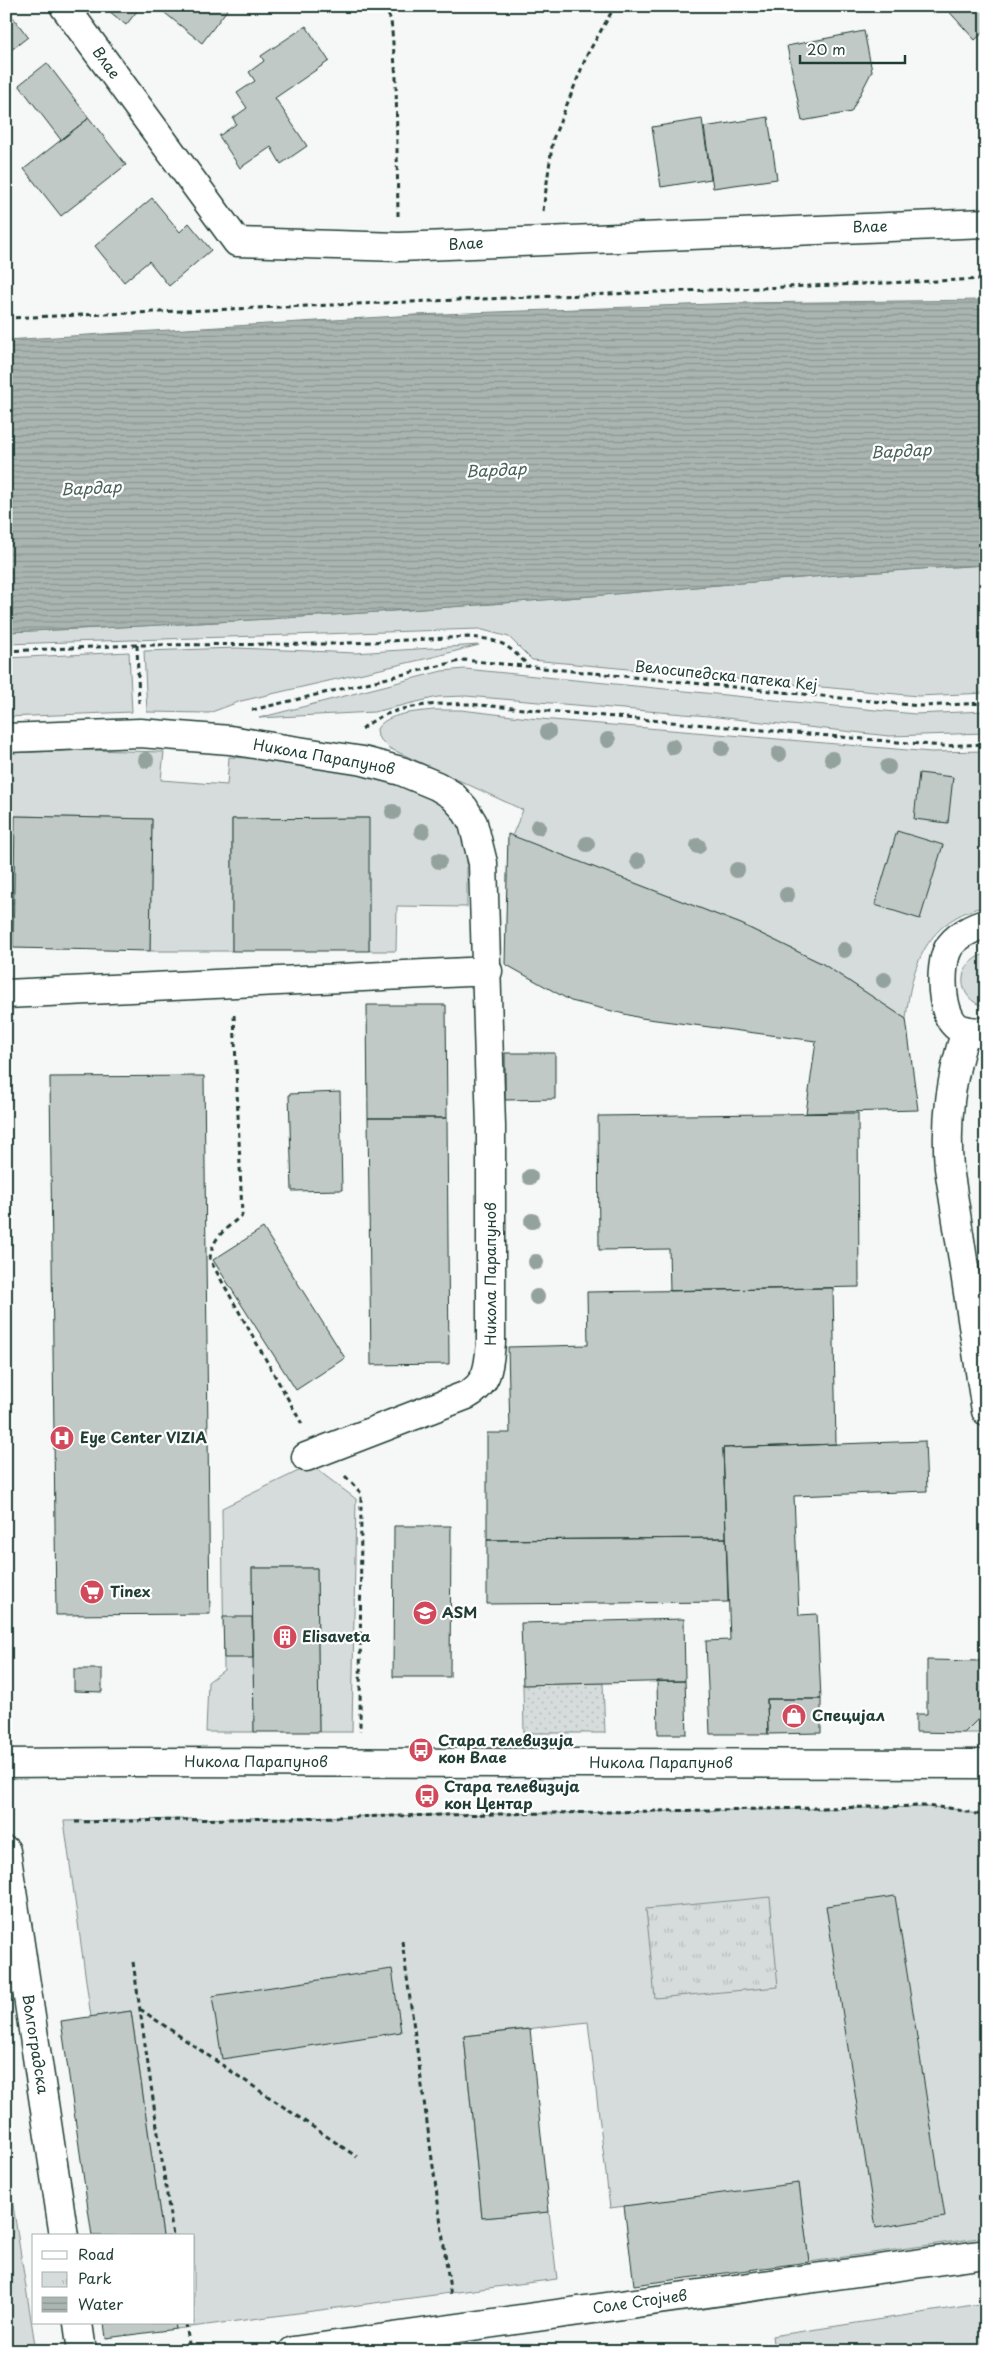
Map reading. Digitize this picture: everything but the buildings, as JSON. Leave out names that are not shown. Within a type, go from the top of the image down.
[{"type":"street","name":"Влае","points":[[64,6],[237,242],[399,247],[986,223]]},
{"type":"street","name":"Никола Парапунов","points":[[6,738],[140,733],[230,740],[363,762],[420,778],[452,795],[464,808],[473,823],[483,863],[488,971],[491,1127],[491,1342],[489,1368],[484,1381],[477,1389],[467,1395],[312,1455]]},
{"type":"street","points":[[986,924],[960,936],[949,947],[942,961],[944,994],[948,1015],[958,1027],[976,1031],[955,1065],[948,1102],[946,1133],[949,1168],[986,1411]]},
{"type":"street","points":[[6,994],[488,971]]},
{"type":"street","name":"Никола Парапунов","points":[[6,1763],[986,1764]]},
{"type":"street","name":"Волгоградска","points":[[6,1851],[64,2234]]},
{"type":"street","name":"Соле Стојчев","points":[[294,2351],[986,2254]]},
{"type":"street","points":[[78,2324],[82,2351]]},
{"type":"path","points":[[384,6],[391,20],[396,78],[399,247]]},
{"type":"path","points":[[539,241],[553,139],[586,55],[615,6]]},
{"type":"path","points":[[6,318],[986,279]]},
{"type":"path","points":[[6,651],[137,645],[330,644],[468,637],[506,644],[531,668]]},
{"type":"path","points":[[137,645],[140,733]]},
{"type":"path","name":"Велосипедска патека Кеј","points":[[249,711],[464,660],[921,706],[986,703]]},
{"type":"path","points":[[375,717],[409,708],[444,703],[468,704],[933,745],[986,744]]},
{"type":"path","points":[[233,982],[242,1215],[216,1237],[211,1249],[210,1260],[312,1455],[361,1493],[360,1738]]},
{"type":"path","points":[[75,1822],[923,1806],[949,1808],[986,1816]]},
{"type":"path","points":[[402,1941],[456,2328]]},
{"type":"path","points":[[133,1962],[173,2234]]},
{"type":"path","points":[[140,2008],[358,2157]]},
{"type":"path","points":[[186,2324],[190,2351]]},
{"type":"green space","points":[[986,565],[986,693],[918,696],[532,660],[509,637],[479,629],[6,644],[6,632],[409,610],[820,576]]},
{"type":"green space","points":[[479,645],[241,701],[209,713],[147,712],[144,651],[237,648],[355,653]]},
{"type":"green space","points":[[129,652],[132,712],[6,717],[6,658]]},
{"type":"green space","points":[[465,669],[915,714],[986,711],[986,733],[889,736],[708,716],[466,696],[438,697],[374,712],[259,718],[442,671]]},
{"type":"green space","points":[[434,710],[461,710],[529,718],[931,752],[986,751],[986,906],[966,912],[949,922],[936,933],[926,947],[912,980],[906,1019],[823,964],[741,924],[512,836],[523,810],[389,748],[378,737],[377,729],[381,724],[395,716]]},
{"type":"green space","points":[[89,750],[164,752],[161,780],[227,785],[229,757],[264,759],[379,776],[431,794],[446,807],[461,829],[467,852],[467,907],[397,906],[396,951],[369,951],[368,818],[232,819],[232,951],[150,951],[152,819],[16,816],[14,903],[6,903],[6,753]]},
{"type":"green space","points":[[986,954],[986,1007],[976,1003],[969,997],[964,989],[963,980],[964,972],[969,964],[976,958]]},
{"type":"green space","points":[[311,1465],[356,1499],[352,1732],[319,1732],[317,1568],[252,1568],[254,1732],[206,1732],[208,1682],[224,1670],[222,1508]]},
{"type":"green space","points":[[982,1552],[986,1578],[986,1733],[964,1733],[983,1714]]},
{"type":"green space","points":[[603,1683],[605,1733],[524,1733],[523,1685]]},
{"type":"green space","points":[[929,1807],[949,1808],[986,1816],[986,2237],[809,2262],[799,2184],[610,2208],[588,2022],[464,2036],[482,2218],[549,2212],[557,2279],[176,2329],[175,2324],[195,2324],[195,2234],[163,2234],[131,2011],[91,2017],[64,1821]]},
{"type":"green space","points":[[770,1897],[778,1987],[655,1998],[646,1909]]},
{"type":"green space","points":[[6,2161],[36,2351],[6,2351]]},
{"type":"green space","points":[[986,2303],[986,2351],[774,2351],[772,2336]]},
{"type":"water","name":"Вардар","points":[[986,300],[986,565],[820,576],[409,610],[6,632],[6,340],[415,315],[740,303]]},
{"type":"place","name":"Eye Center VIZIA","points":[[62,1438]]},
{"type":"place","name":"Tinex","points":[[92,1592]]},
{"type":"place","name":"ASM","points":[[425,1613]]},
{"type":"place","name":"Elisaveta","points":[[285,1637]]},
{"type":"place","name":"Специјал","points":[[794,1716]]},
{"type":"place","name":"Стара телевизија кон Влае","points":[[421,1750]]},
{"type":"place","name":"Стара телевизија кон Центар","points":[[427,1796]]}]
